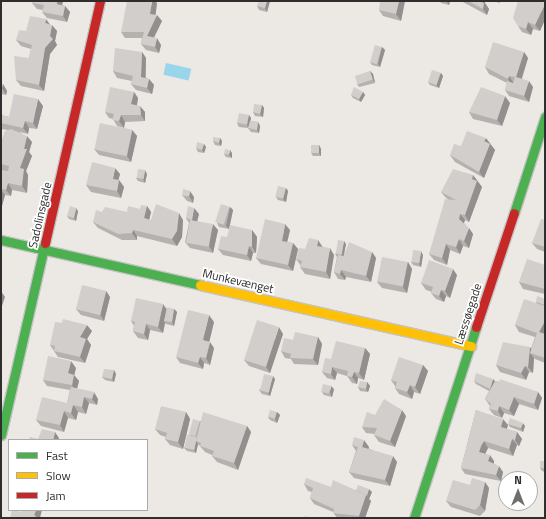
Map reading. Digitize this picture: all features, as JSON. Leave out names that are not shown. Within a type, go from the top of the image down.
[{"type":"street","name":"Sadolinsgade","points":[[1,435],[100,1]]},
{"type":"street","name":"Læssøegade","points":[[414,518],[545,117]]},
{"type":"street","name":"Munkevænget","points":[[1,240],[471,346]]},
{"type":"water","points":[[166,63],[191,69],[189,81],[163,75]]},
{"type":"building","points":[[33,1],[57,1],[57,4],[65,6],[63,16],[42,12],[44,5],[32,3]]},
{"type":"building","points":[[127,1],[152,1],[150,14],[157,15],[147,36],[157,38],[155,47],[141,44],[144,32],[121,32]]},
{"type":"building","points":[[259,1],[267,1],[265,8],[257,6]]},
{"type":"building","points":[[380,1],[399,1],[396,14],[379,10]]},
{"type":"building","points":[[468,1],[479,1],[484,3],[483,9]]},
{"type":"building","points":[[518,1],[541,1],[545,4],[535,25],[528,22],[526,29],[518,26],[513,18]]},
{"type":"building","points":[[30,16],[46,19],[45,23],[52,25],[50,36],[53,39],[45,48],[39,85],[16,80],[14,56],[29,58],[32,45],[16,40],[19,30],[26,31]]},
{"type":"building","points":[[493,42],[524,52],[516,77],[529,81],[524,96],[505,90],[507,81],[513,83],[515,77],[509,76],[508,79],[485,67]]},
{"type":"building","points":[[375,45],[382,47],[377,64],[370,62]]},
{"type":"building","points":[[115,48],[142,52],[141,77],[149,79],[147,88],[131,84],[133,76],[113,71]]},
{"type":"building","points":[[432,70],[441,73],[437,85],[428,82]]},
{"type":"building","points":[[370,71],[373,80],[358,85],[355,76]]},
{"type":"building","points":[[110,87],[134,92],[131,104],[140,106],[141,115],[121,115],[119,121],[112,120],[114,114],[105,112]]},
{"type":"building","points":[[354,87],[363,92],[359,99],[351,95]]},
{"type":"building","points":[[481,87],[505,96],[497,120],[469,112]]},
{"type":"building","points":[[14,94],[38,99],[33,123],[25,121],[23,128],[1,123],[1,115],[9,117]]},
{"type":"building","points":[[254,104],[262,105],[260,114],[253,112]]},
{"type":"building","points":[[239,113],[249,115],[247,125],[237,123]]},
{"type":"building","points":[[250,121],[258,122],[257,130],[248,128]]},
{"type":"building","points":[[100,123],[132,130],[127,156],[94,149]]},
{"type":"building","points":[[11,129],[27,136],[24,149],[27,149],[20,168],[24,169],[22,186],[8,183],[6,190],[1,189],[1,170],[8,171],[9,166],[1,164],[1,142],[5,131]]},
{"type":"building","points":[[467,131],[486,138],[484,141],[490,144],[479,172],[450,155],[454,144],[461,146]]},
{"type":"building","points":[[213,137],[220,138],[219,143],[213,141]]},
{"type":"building","points":[[197,142],[204,144],[202,150],[196,148]]},
{"type":"building","points":[[311,145],[319,145],[319,153],[311,153]]},
{"type":"building","points":[[225,149],[230,150],[229,155],[224,154]]},
{"type":"building","points":[[92,162],[115,168],[113,179],[119,180],[117,191],[86,185]]},
{"type":"building","points":[[138,169],[145,170],[144,179],[137,178]]},
{"type":"building","points":[[453,169],[473,175],[472,179],[477,181],[465,215],[460,214],[459,219],[469,228],[464,241],[459,239],[456,247],[446,244],[442,258],[429,254],[445,199],[456,200],[441,192]]},
{"type":"building","points":[[278,186],[286,188],[283,199],[275,197]]},
{"type":"building","points":[[183,189],[190,191],[189,196],[182,195]]},
{"type":"building","points":[[156,204],[179,213],[177,231],[172,239],[133,230],[132,233],[118,234],[93,222],[96,210],[102,212],[105,207],[127,212],[128,206],[140,209],[141,205],[147,206],[144,218],[151,220]]},
{"type":"building","points":[[221,204],[230,207],[224,225],[215,222]]},
{"type":"building","points":[[70,206],[76,208],[74,218],[67,216]]},
{"type":"building","points":[[188,206],[194,208],[192,220],[186,218]]},
{"type":"building","points":[[265,219],[285,224],[282,241],[293,243],[288,265],[256,258]]},
{"type":"building","points":[[541,219],[545,220],[545,247],[532,243]]},
{"type":"building","points":[[190,220],[213,224],[209,247],[186,243]]},
{"type":"building","points":[[230,225],[252,230],[252,247],[249,246],[247,255],[218,249],[221,236],[227,237]]},
{"type":"building","points":[[309,238],[318,240],[317,246],[330,248],[326,272],[300,267],[302,261],[296,259],[299,248],[305,249]]},
{"type":"building","points":[[338,240],[344,241],[342,255],[336,254]]},
{"type":"building","points":[[349,242],[372,252],[366,276],[341,270],[340,274],[334,272],[338,255],[344,256]]},
{"type":"building","points":[[413,250],[421,251],[419,263],[412,262]]},
{"type":"building","points":[[382,257],[408,262],[403,287],[377,282]]},
{"type":"building","points":[[527,259],[545,265],[545,289],[519,282]]},
{"type":"building","points":[[429,260],[453,269],[445,291],[441,290],[439,296],[431,293],[433,287],[421,283]]},
{"type":"building","points":[[82,285],[106,291],[100,315],[76,309]]},
{"type":"building","points":[[537,296],[545,299],[545,305],[536,302]]},
{"type":"building","points":[[136,298],[163,304],[158,327],[146,324],[144,334],[133,331],[135,322],[131,321]]},
{"type":"building","points":[[524,299],[545,306],[545,321],[539,332],[545,334],[545,358],[530,353],[537,333],[515,325]]},
{"type":"building","points":[[167,307],[174,309],[172,322],[164,321]]},
{"type":"building","points":[[188,310],[209,315],[203,340],[210,342],[206,358],[200,357],[198,363],[176,357]]},
{"type":"building","points":[[63,319],[87,325],[80,337],[86,339],[80,357],[54,351],[55,346],[50,345],[55,322],[62,323]]},
{"type":"building","points":[[257,320],[279,327],[266,367],[244,360]]},
{"type":"building","points":[[295,332],[318,337],[313,359],[290,358],[291,354],[281,351],[284,338],[293,340]]},
{"type":"building","points":[[336,341],[365,348],[359,373],[354,372],[352,377],[347,376],[348,371],[332,367],[331,374],[322,372],[325,358],[331,359]]},
{"type":"building","points":[[503,342],[530,347],[528,367],[525,366],[521,373],[496,365]]},
{"type":"building","points":[[48,356],[71,361],[68,373],[74,375],[72,385],[43,380]]},
{"type":"building","points":[[399,357],[423,365],[415,387],[410,385],[407,392],[395,388],[397,382],[391,380]]},
{"type":"building","points":[[104,369],[114,370],[112,379],[102,377]]},
{"type":"building","points":[[476,373],[493,379],[490,389],[474,381]]},
{"type":"building","points":[[264,374],[273,376],[269,393],[260,391]]},
{"type":"building","points":[[500,379],[538,392],[534,404],[514,397],[509,410],[499,406],[498,411],[489,409],[491,404],[485,399],[495,381],[499,383]]},
{"type":"building","points":[[360,381],[367,382],[366,389],[358,387]]},
{"type":"building","points":[[323,384],[331,386],[329,394],[321,392]]},
{"type":"building","points":[[71,387],[94,392],[92,399],[84,397],[82,407],[73,405],[71,413],[64,411],[60,425],[36,420],[42,397],[67,403]]},
{"type":"building","points":[[384,399],[402,410],[390,441],[374,435],[377,428],[362,427],[367,412],[375,415]]},
{"type":"building","points":[[161,406],[186,412],[178,442],[165,439],[167,433],[155,429]]},
{"type":"building","points":[[270,410],[277,412],[275,419],[268,417]]},
{"type":"building","points":[[476,410],[503,419],[501,427],[517,432],[515,440],[512,439],[509,449],[484,441],[481,446],[479,452],[490,455],[488,461],[499,466],[496,475],[461,468]]},
{"type":"building","points":[[203,412],[247,426],[234,463],[212,456],[214,451],[200,446],[201,443],[196,441]]},
{"type":"building","points":[[510,418],[523,423],[521,428],[508,424]]},
{"type":"building","points":[[193,419],[200,421],[195,436],[189,434]]},
{"type":"building","points":[[42,429],[55,432],[53,439],[38,439]]},
{"type":"building","points":[[187,435],[197,437],[194,450],[185,448]]},
{"type":"building","points":[[354,437],[364,440],[362,447],[393,456],[385,480],[349,472],[358,447],[352,445]]},
{"type":"building","points":[[540,461],[545,461],[545,468],[540,468]]},
{"type":"building","points":[[306,478],[331,487],[333,480],[366,495],[359,516],[333,513],[334,509],[310,498],[313,488],[304,484]]},
{"type":"building","points":[[472,478],[485,482],[480,505],[475,510],[446,501],[453,480],[470,485]]},
{"type":"building","points":[[358,485],[369,489],[367,496],[356,490]]},
{"type":"building","points":[[12,511],[36,511],[34,515],[38,518],[10,518]]},
{"type":"traffic: fast","points":[[514,213],[545,117]]},
{"type":"traffic: fast","points":[[1,240],[200,285]]},
{"type":"traffic: fast","points":[[1,435],[45,243]]},
{"type":"traffic: fast","points":[[414,518],[476,327]]},
{"type":"traffic: slow","points":[[200,285],[471,346]]},
{"type":"traffic: jam","points":[[45,243],[100,1]]},
{"type":"traffic: jam","points":[[476,327],[514,213]]}]
